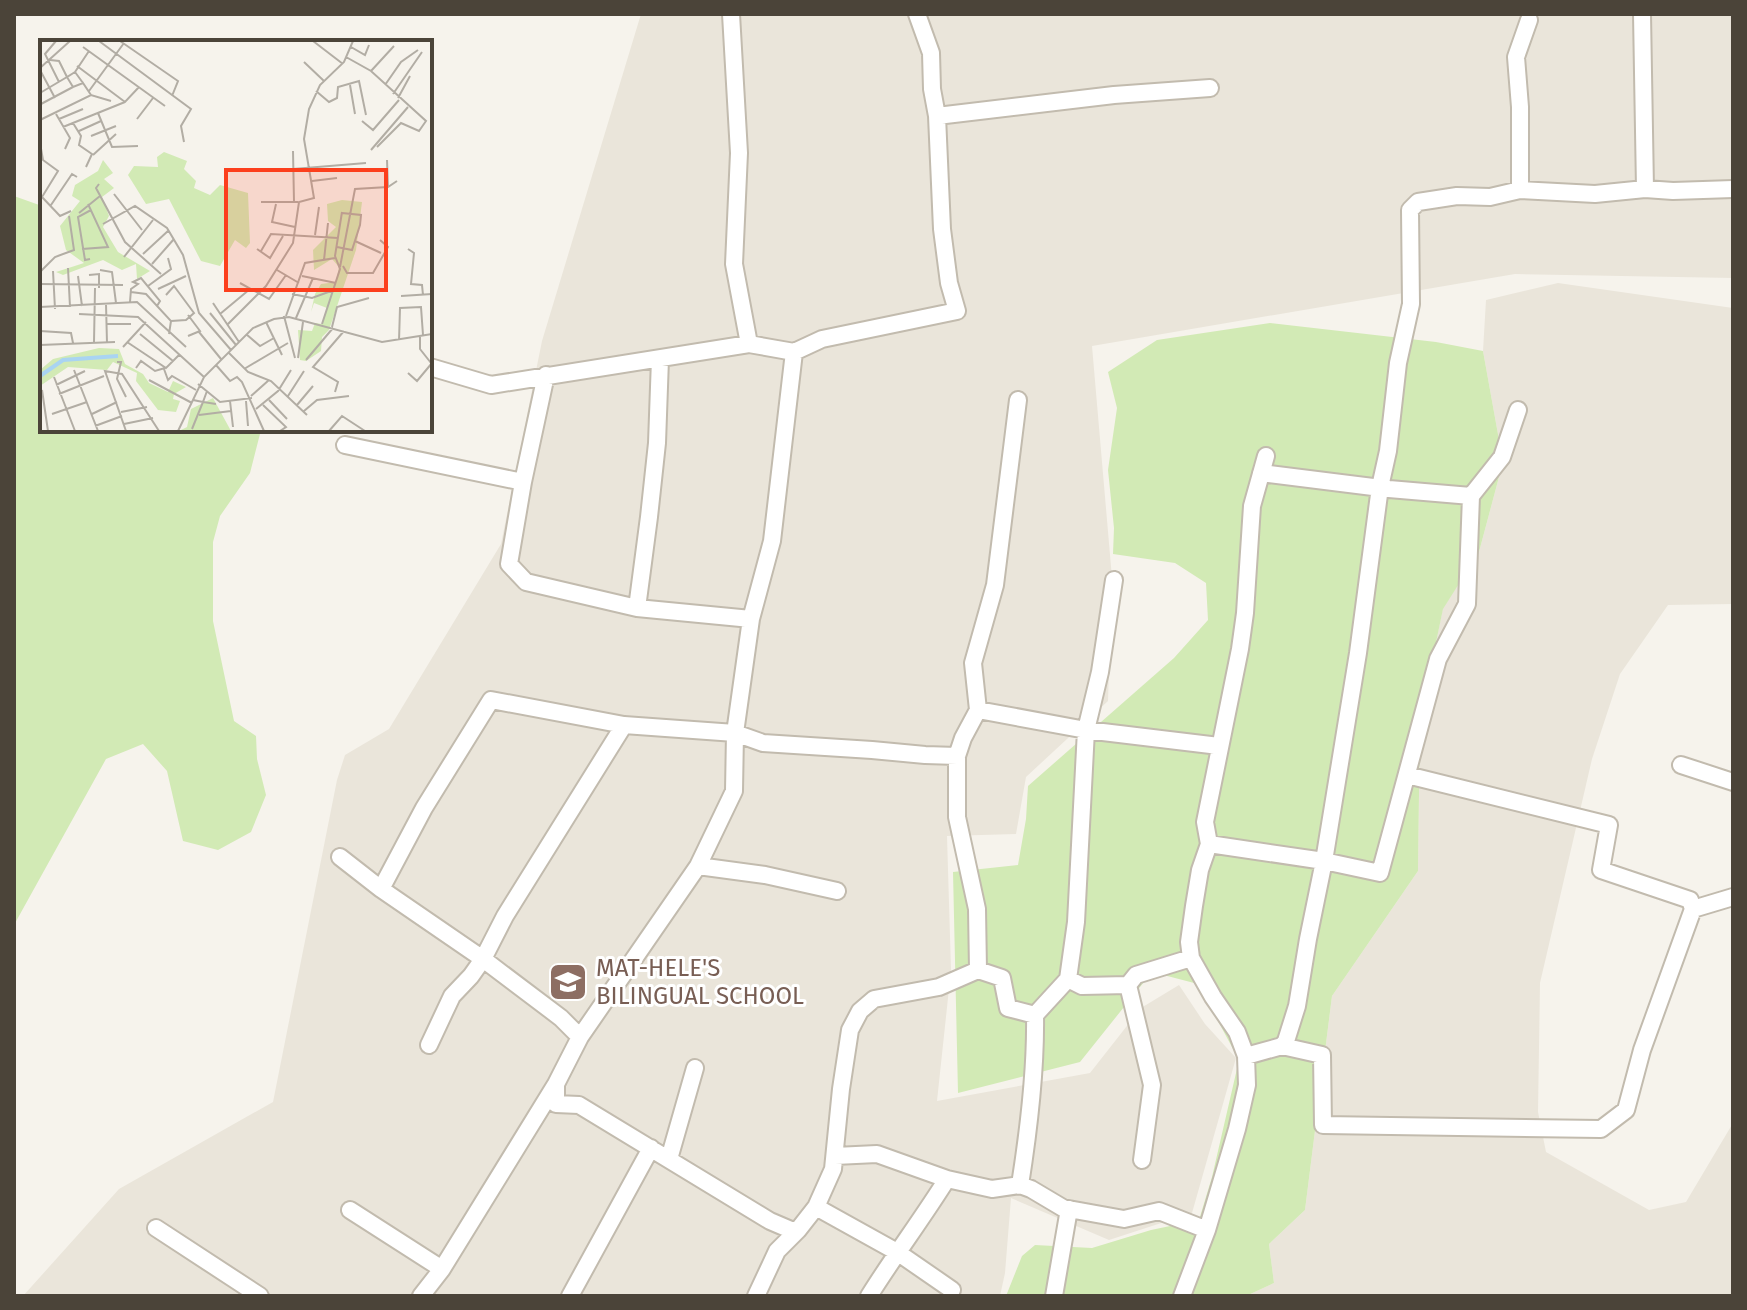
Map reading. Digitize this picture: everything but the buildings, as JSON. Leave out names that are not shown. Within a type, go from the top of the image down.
[{"type":"street","points":[[731,14],[739,153],[734,264],[749,344]]},
{"type":"street","points":[[432,368],[491,385],[749,344],[794,352],[822,339],[957,311],[949,283],[942,229],[931,53],[917,14]]},
{"type":"street","points":[[1642,14],[1645,189]]},
{"type":"street","points":[[1520,190],[1520,107],[1516,57],[1529,20]]},
{"type":"street","points":[[937,116],[1114,95],[1210,88]]},
{"type":"street","points":[[1282,1046],[1297,1006],[1358,653],[1398,363],[1411,304],[1410,210],[1418,202],[1457,196],[1490,197],[1520,190],[1595,194],[1645,189],[1733,189]]},
{"type":"street","points":[[421,1296],[442,1269],[556,1084],[580,1037],[698,866],[734,791],[735,733],[751,619],[772,541],[794,352]]},
{"type":"street","points":[[637,608],[657,443],[660,359]]},
{"type":"street","points":[[546,375],[509,564],[526,582],[637,608],[751,619]]},
{"type":"street","points":[[978,970],[977,909],[957,817],[957,756],[978,710],[973,663],[995,585],[1018,400]]},
{"type":"street","points":[[1209,844],[1324,861],[1380,873],[1438,659],[1467,604],[1471,496],[1502,457],[1518,410]]},
{"type":"street","points":[[345,445],[523,482]]},
{"type":"street","points":[[1182,1296],[1228,1162],[1247,1085],[1246,1056],[1237,1032],[1191,958],[1189,942],[1200,870],[1209,844],[1205,822],[1240,649],[1252,506],[1266,456]]},
{"type":"street","points":[[1261,473],[1471,496]]},
{"type":"street","points":[[1020,1185],[1029,1131],[1036,1053],[1035,1015],[1068,979],[1076,922],[1086,730],[1100,672],[1114,580]]},
{"type":"street","points":[[381,889],[424,808],[491,700],[624,725],[735,733],[763,743],[957,756]]},
{"type":"street","points":[[978,710],[1086,730],[1219,746]]},
{"type":"street","points":[[429,1045],[452,996],[483,959],[505,916],[624,725]]},
{"type":"street","points":[[1681,765],[1733,782]]},
{"type":"street","points":[[1246,1056],[1282,1046],[1322,1055],[1323,1125],[1601,1129],[1626,1110],[1642,1050],[1693,909],[1690,900],[1601,870],[1609,825],[1407,775]]},
{"type":"street","points":[[340,857],[483,959],[561,1018],[580,1037]]},
{"type":"street","points":[[698,866],[765,875],[837,891]]},
{"type":"street","points":[[1693,909],[1733,897]]},
{"type":"street","points":[[1128,985],[1136,975],[1191,958]]},
{"type":"street","points":[[756,1296],[777,1251],[816,1207],[833,1169],[850,1030],[860,1011],[874,999],[939,987],[978,970],[1002,978],[1008,1008],[1035,1015]]},
{"type":"street","points":[[1068,979],[1082,986],[1128,985]]},
{"type":"street","points":[[1128,985],[1152,1085],[1142,1160]]},
{"type":"street","points":[[669,1159],[695,1068]]},
{"type":"street","points":[[556,1084],[556,1104],[579,1105],[770,1221],[798,1230]]},
{"type":"street","points":[[570,1296],[651,1148]]},
{"type":"street","points":[[835,1156],[877,1154],[947,1179],[992,1189],[1020,1185],[1063,1208],[1124,1219],[1159,1211],[1207,1230]]},
{"type":"street","points":[[869,1296],[947,1179]]},
{"type":"street","points":[[816,1207],[897,1252],[952,1290]]},
{"type":"street","points":[[1054,1296],[1069,1209]]},
{"type":"street","points":[[350,1210],[442,1269]]},
{"type":"street","points":[[770,1221],[777,1251]]},
{"type":"street","points":[[156,1228],[260,1296]]},
{"type":"shaded area","points":[[641,14],[1733,14],[1733,278],[1515,274],[1092,346],[1112,578],[1108,701],[1026,777],[1016,834],[947,836],[951,970],[937,1101],[1090,1073],[1141,1008],[1179,985],[1205,1024],[1236,1058],[1192,1213],[1109,1240],[1011,1198],[1005,1273],[1000,1296],[23,1296],[119,1189],[273,1102],[337,780],[345,755],[389,729],[501,544],[542,341]]},
{"type":"shaded area","points":[[1558,283],[1733,308],[1733,604],[1668,605],[1620,674],[1592,759],[1540,983],[1538,1112],[1546,1152],[1649,1210],[1686,1202],[1733,1123],[1733,1296],[1246,1296],[1274,1283],[1269,1244],[1305,1210],[1332,996],[1418,871],[1420,719],[1443,608],[1479,552],[1503,462],[1483,351],[1486,300]]},
{"type":"green space","points":[[14,196],[40,205],[40,432],[260,432],[250,473],[220,516],[213,542],[213,621],[234,721],[256,736],[257,759],[266,795],[251,832],[218,850],[183,841],[167,771],[143,744],[106,759],[14,925]]},
{"type":"green space","points":[[1270,323],[1436,342],[1483,351],[1503,462],[1479,552],[1443,609],[1420,719],[1418,871],[1332,996],[1305,1210],[1269,1244],[1274,1283],[1246,1296],[1006,1296],[1022,1256],[1035,1245],[1092,1248],[1151,1230],[1199,1220],[1212,1177],[1239,1060],[1198,984],[1152,972],[1080,1062],[958,1093],[953,872],[1018,865],[1028,786],[1174,658],[1208,620],[1206,583],[1175,563],[1113,554],[1114,528],[1108,470],[1117,408],[1108,372],[1157,340]]},
{"type":"place","name":"MAT-HELE'S BILINGUAL SCHOOL","points":[[568,982]]}]
